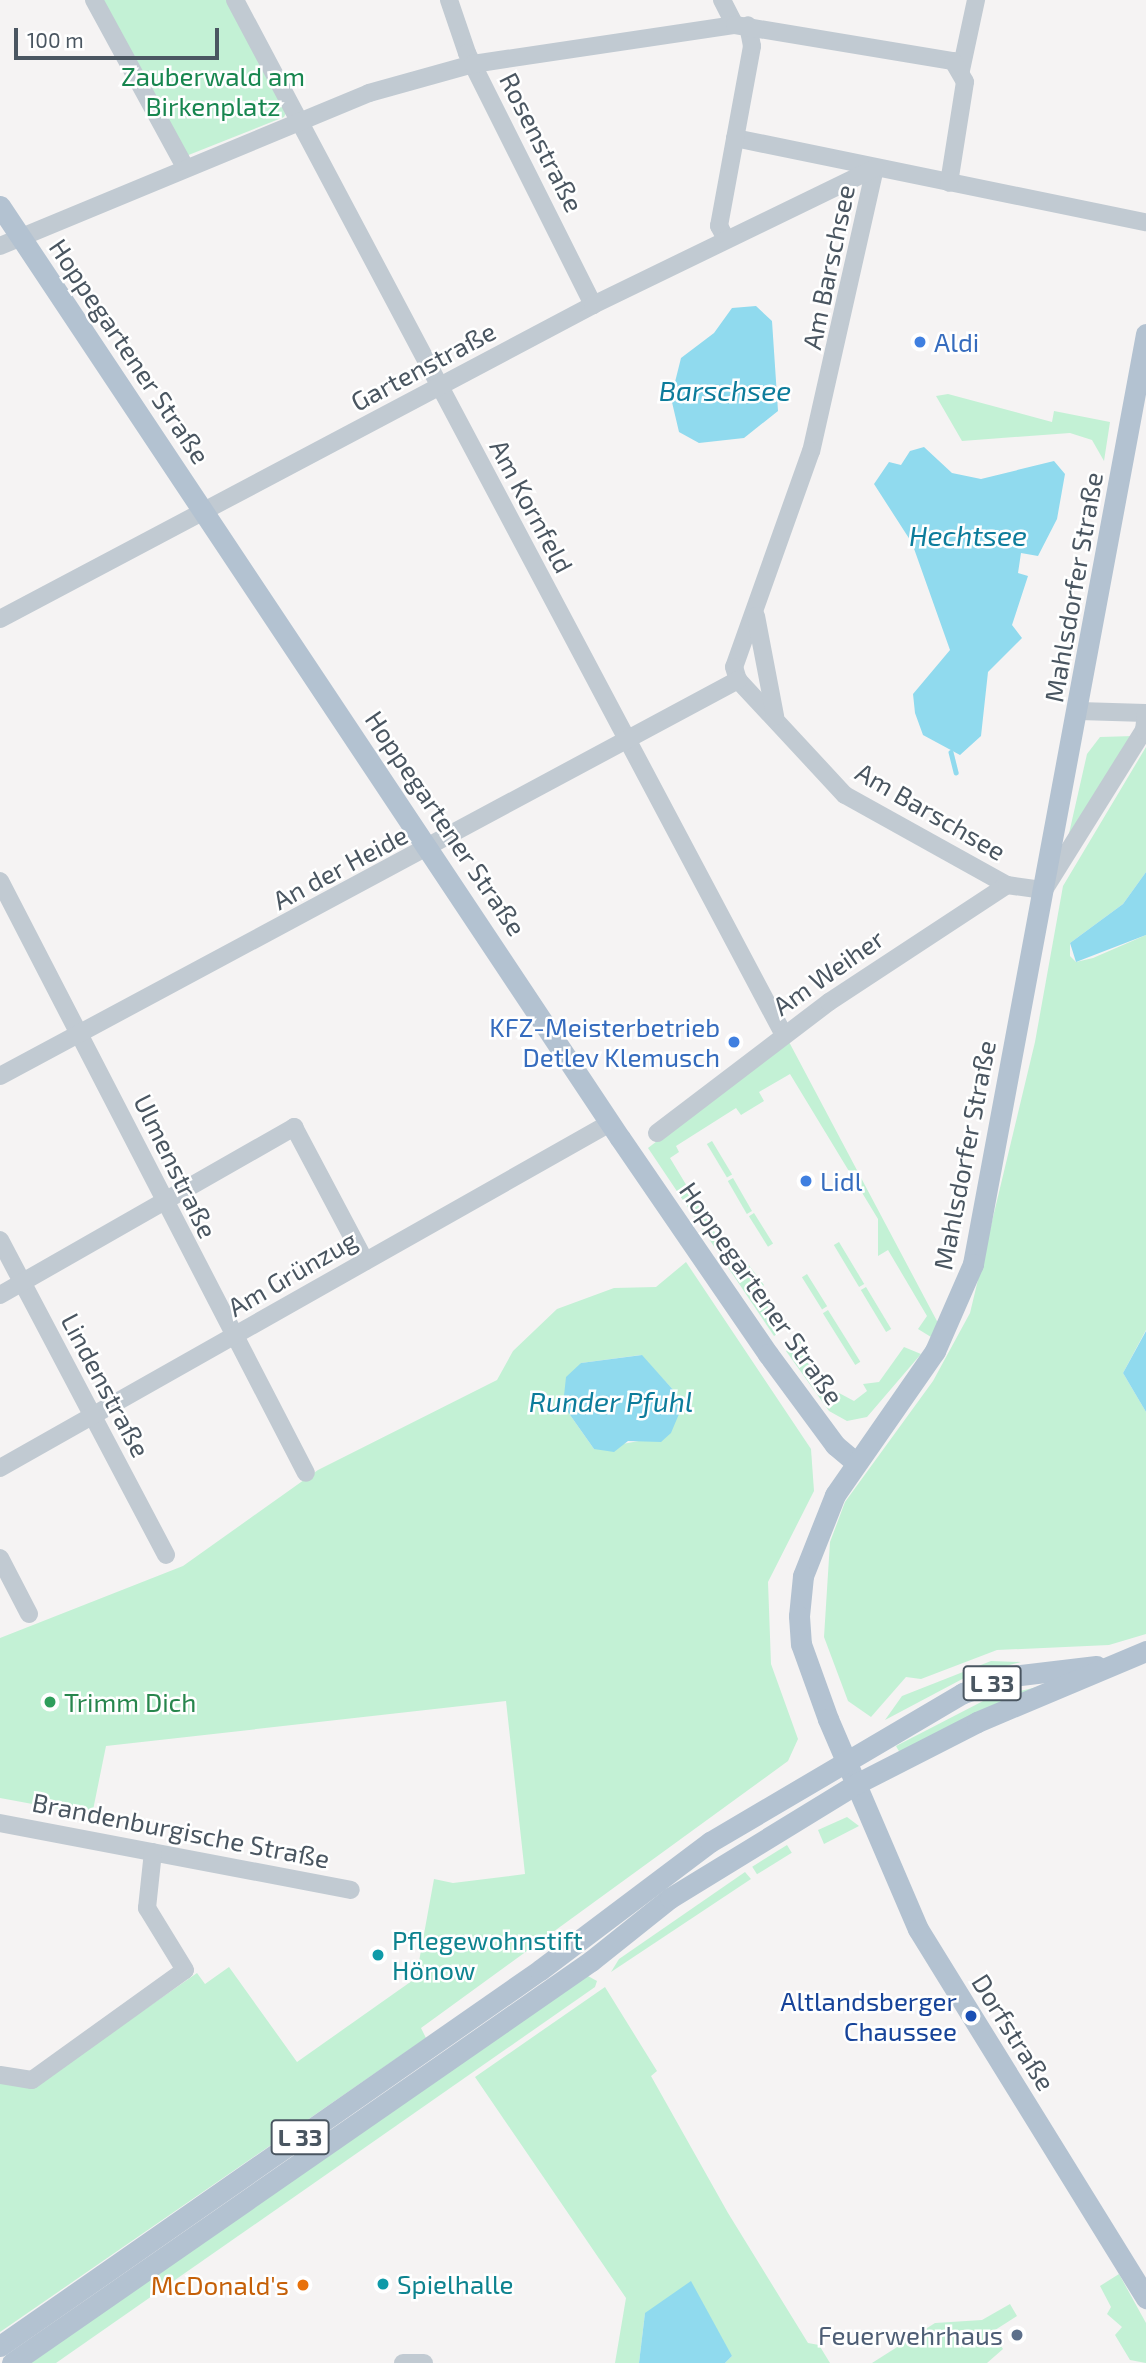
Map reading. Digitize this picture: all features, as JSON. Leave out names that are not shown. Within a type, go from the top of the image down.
[{"type":"main road","name":"Hoppegartener Straße","points":[[0,206],[610,1123],[768,1354],[835,1445],[855,1462]]},
{"type":"main road","name":"Mahlsdorfer Straße","points":[[845,1758],[800,1644],[799,1616],[803,1576],[823,1520],[855,1462],[935,1351],[967,1283],[1079,711],[1146,334]]},
{"type":"main road","name":"L 33","points":[[12,2363],[591,1961],[670,1898],[856,1784],[977,1722],[1146,1651]]},
{"type":"main road","name":"L 33","points":[[0,2346],[540,1970],[710,1842],[845,1758],[963,1693],[1012,1676],[1109,1665]]},
{"type":"main road","name":"Dorfstraße","points":[[845,1758],[918,1929],[1146,2298]]},
{"type":"street","points":[[94,0],[185,167]]},
{"type":"street","name":"Am Kornfeld","points":[[236,0],[439,388],[784,1035]]},
{"type":"street","name":"Rosenstraße","points":[[449,0],[473,64],[593,305]]},
{"type":"street","points":[[722,0],[742,25],[752,46],[719,226],[726,239]]},
{"type":"street","points":[[961,70],[976,0]]},
{"type":"street","points":[[0,246],[299,120],[473,64],[742,25],[953,61],[961,70],[965,82],[950,183]]},
{"type":"street","points":[[735,138],[862,159],[875,168],[1146,222]]},
{"type":"street","name":"Gartenstraße","points":[[0,619],[593,305],[875,168]]},
{"type":"street","name":"Am Barschsee","points":[[875,168],[821,416],[756,617],[734,667],[738,680],[858,804],[1007,885]]},
{"type":"street","name":"Am Barschsee","points":[[756,617],[775,716]]},
{"type":"street","name":"An der Heide","points":[[0,1076],[430,849],[625,738],[738,680]]},
{"type":"street","points":[[1079,711],[1146,713]]},
{"type":"street","name":"Mahlsdorfer Straße","points":[[1044,890],[1144,730],[1146,713]]},
{"type":"street","name":"Ulmenstraße","points":[[0,881],[306,1473]]},
{"type":"street","points":[[1007,885],[1044,890]]},
{"type":"street","name":"Am Weiher","points":[[657,1133],[784,1035],[1007,885]]},
{"type":"street","name":"Am Grünzug","points":[[0,1468],[610,1123]]},
{"type":"street","points":[[0,1295],[295,1127],[365,1261]]},
{"type":"street","name":"Lindenstraße","points":[[0,1240],[166,1555]]},
{"type":"street","points":[[0,1558],[29,1614]]},
{"type":"street","name":"Brandenburgische Straße","points":[[0,1823],[351,1889]]},
{"type":"street","points":[[0,2075],[32,2080],[185,1970],[147,1908],[153,1852]]},
{"type":"street","points":[[403,2363],[424,2363]]},
{"type":"green space","name":"Zauberwald am Birkenplatz","points":[[101,0],[229,0],[287,111],[284,117],[186,156]]},
{"type":"green space","points":[[948,394],[1052,422],[1054,411],[1110,422],[1104,461],[1092,440],[1070,433],[962,441],[936,396]]},
{"type":"green space","points":[[1134,736],[1068,838],[1087,754],[1100,737]]},
{"type":"green space","points":[[1146,747],[1146,872],[1123,904],[1070,943],[1070,956],[1076,962],[1093,958],[1146,935],[1146,1330],[1123,1373],[1146,1412],[1146,1634],[1109,1645],[997,1650],[921,1679],[906,1677],[871,1717],[848,1701],[824,1637],[830,1542],[845,1502],[933,1381],[970,1313],[1035,1042],[1063,886]]},
{"type":"green space","points":[[788,1040],[938,1323],[931,1337],[918,1329],[927,1316],[888,1250],[878,1256],[878,1219],[790,1074],[759,1092],[764,1101],[741,1115],[736,1108],[676,1146],[679,1152],[670,1158],[726,1251],[734,1246],[764,1285],[757,1291],[781,1326],[791,1324],[774,1336],[648,1148]]},
{"type":"green space","points":[[712,1141],[732,1174],[727,1178],[707,1144]]},
{"type":"green space","points":[[733,1178],[752,1211],[747,1214],[728,1181]]},
{"type":"green space","points":[[754,1213],[773,1244],[768,1247],[749,1216]]},
{"type":"green space","points":[[839,1242],[864,1284],[859,1287],[834,1245]]},
{"type":"green space","points":[[686,1262],[811,1449],[814,1491],[768,1582],[771,1664],[798,1739],[788,1761],[421,2028],[426,2038],[0,2332],[0,2081],[42,2081],[197,1973],[205,1984],[229,1967],[297,2062],[416,1978],[434,1879],[453,1883],[525,1874],[506,1701],[106,1746],[92,1815],[0,1798],[0,1638],[183,1566],[318,1470],[497,1380],[513,1351],[557,1309],[614,1288],[656,1287]],"holes":[[[641,1355],[675,1392],[639,1441],[594,1449],[563,1405],[581,1363]]]},
{"type":"green space","points":[[807,1274],[827,1306],[822,1309],[802,1277]]},
{"type":"green space","points":[[866,1287],[891,1329],[886,1332],[861,1290]]},
{"type":"green space","points":[[828,1310],[860,1362],[855,1365],[823,1313]]},
{"type":"green space","points":[[802,1340],[798,1349],[831,1397],[839,1393],[854,1401],[867,1391],[863,1384],[879,1382],[904,1347],[921,1354],[867,1417],[847,1421],[829,1411],[786,1351]]},
{"type":"green space","points":[[991,1661],[1021,1662],[968,1676],[885,1720],[902,1696]]},
{"type":"green space","points":[[1037,1687],[900,1753],[896,1746],[987,1699]]},
{"type":"green space","points":[[847,1817],[859,1826],[824,1844],[818,1830]]},
{"type":"green space","points":[[787,1845],[792,1853],[757,1874],[752,1867]]},
{"type":"green space","points":[[745,1872],[751,1879],[611,1972],[619,1959]]},
{"type":"green space","points":[[586,1975],[597,1981],[595,1987],[56,2363],[26,2363]]},
{"type":"green space","points":[[605,1987],[657,2071],[651,2076],[728,2213],[808,2343],[819,2345],[830,2363],[725,2363],[732,2356],[645,2313],[639,2363],[615,2363],[626,2298],[475,2077]]},
{"type":"green space","points":[[1119,2274],[1146,2323],[1146,2363],[1130,2360],[1115,2335],[1122,2327],[1107,2314],[1111,2307],[1100,2286]]},
{"type":"green space","points":[[1010,2304],[1017,2316],[992,2332],[1003,2349],[987,2363],[872,2363],[935,2323],[982,2320]]},
{"type":"water","name":"Barschsee","points":[[756,306],[772,321],[778,411],[744,438],[699,443],[679,432],[671,398],[681,358],[714,333],[732,308]]},
{"type":"water","name":"Hechtsee","points":[[924,447],[952,473],[981,479],[1054,461],[1065,474],[1057,519],[1038,556],[1021,553],[1018,573],[1028,576],[1012,625],[1022,638],[988,672],[981,736],[960,755],[923,735],[915,713],[913,694],[950,650],[912,543],[874,484],[889,462],[901,465],[910,451]]},
{"type":"water","points":[[1146,872],[1146,935],[1076,962],[1070,943],[1123,904]]},
{"type":"water","points":[[1146,1331],[1146,1412],[1123,1373]]},
{"type":"water","name":"Runder Pfuhl","points":[[642,1355],[675,1392],[679,1414],[671,1433],[661,1442],[628,1441],[614,1452],[594,1449],[563,1405],[566,1377],[581,1363]]},
{"type":"water","points":[[691,2281],[732,2356],[725,2363],[639,2363],[645,2313]]},
{"type":"waterway","points":[[951,752],[956,772]]},
{"type":"place","name":"Aldi","points":[[920,342]]},
{"type":"place","name":"KFZ-Meisterbetrieb Detlev Klemusch","points":[[734,1042]]},
{"type":"place","name":"Lidl","points":[[806,1181]]},
{"type":"place","name":"Trimm Dich","points":[[50,1702]]},
{"type":"place","name":"Pflegewohnstift Hönow","points":[[378,1955]]},
{"type":"place","name":"Altlandsberger Chaussee","points":[[971,2016]]},
{"type":"place","name":"Spielhalle","points":[[383,2284]]},
{"type":"place","name":"McDonald's","points":[[303,2285]]},
{"type":"place","name":"Feuerwehrhaus","points":[[1017,2335]]}]
